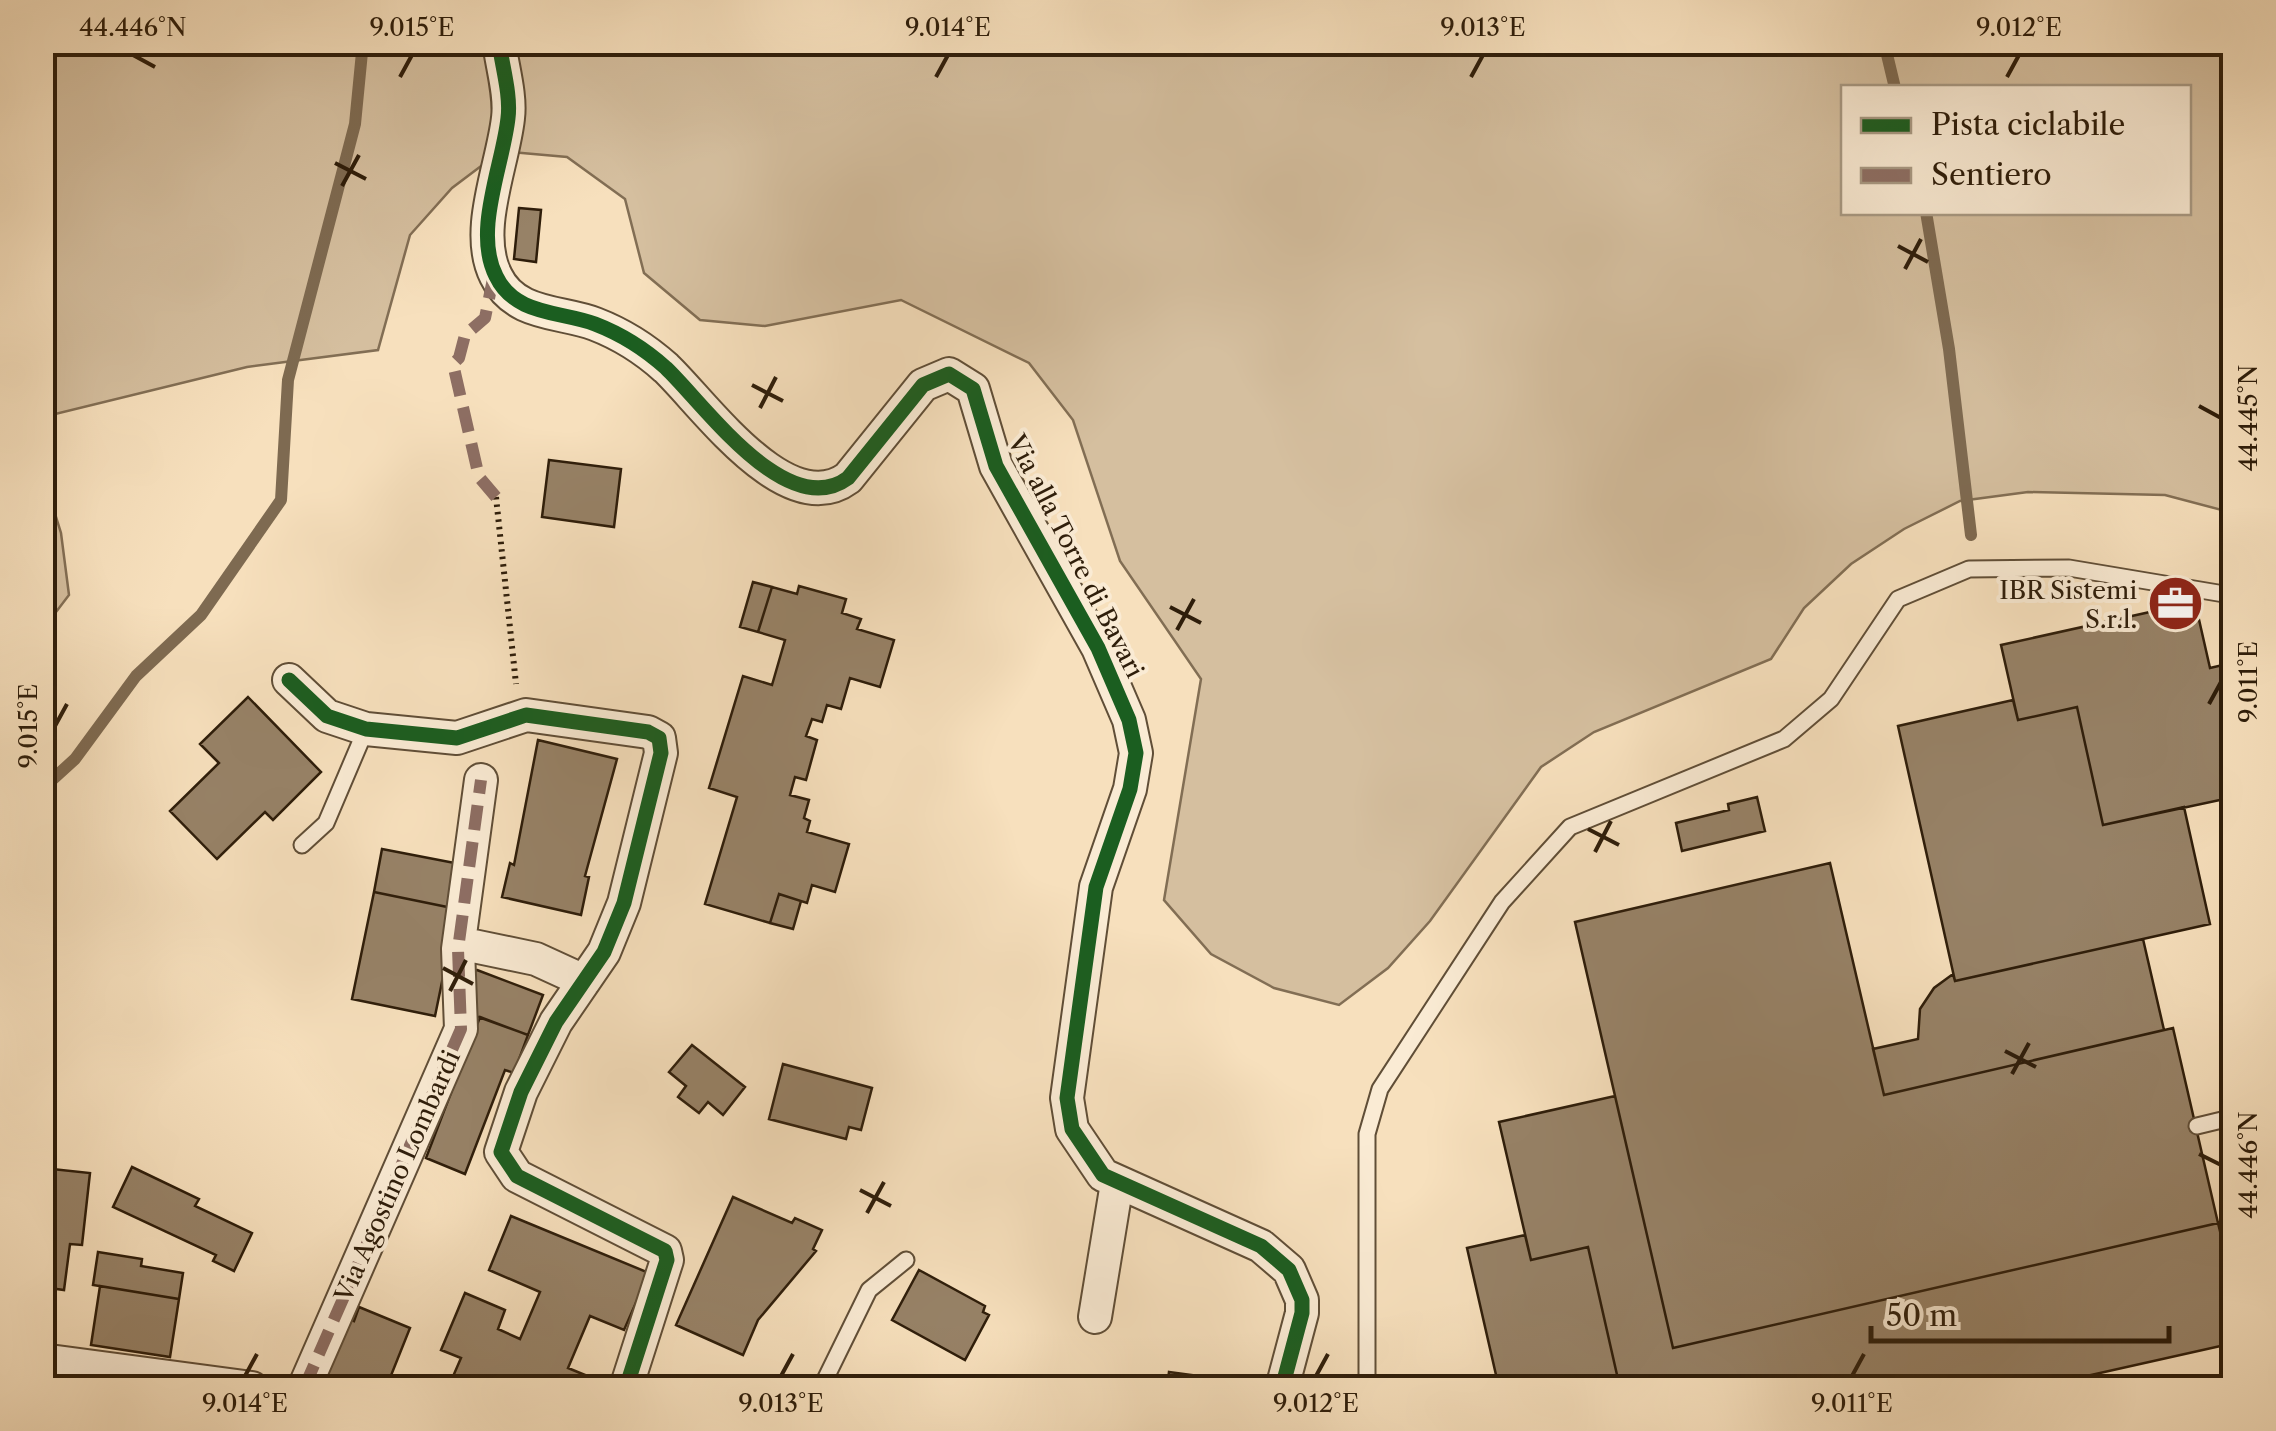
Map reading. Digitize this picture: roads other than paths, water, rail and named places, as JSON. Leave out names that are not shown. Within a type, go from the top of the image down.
[{"type":"street","name":"Via alla Torre di Bavari","points":[[499,42],[509,114],[489,224],[494,274],[514,298],[555,316],[593,323],[633,343],[666,368],[740,447],[801,485],[837,486],[848,478],[923,385],[935,377],[949,374],[973,389],[996,466],[1098,648],[1130,720],[1136,753],[1130,789],[1096,886],[1067,1098],[1072,1129],[1087,1155],[1117,1183],[1261,1246],[1288,1270],[1298,1286],[1302,1313],[1282,1388]]},
{"type":"street","points":[[289,680],[327,716],[366,730],[457,738],[526,715],[648,732],[658,738],[661,754],[624,904],[604,952],[556,1022],[503,1138],[506,1164],[536,1186],[665,1251],[668,1260],[626,1388]]},
{"type":"street","name":"Via Agostino Lombardi","points":[[304,1388],[461,1029],[459,943],[481,780]]},
{"type":"street","points":[[459,943],[536,960],[584,981]]},
{"type":"street","points":[[1095,1317],[1117,1183]]},
{"type":"street","points":[[42,1360],[252,1388]]},
{"type":"lane","points":[[1367,1388],[1368,1134],[1380,1088],[1502,902],[1570,827],[1784,740],[1831,699],[1898,599],[1969,569],[2068,568],[2230,595],[2234,609]]},
{"type":"lane","points":[[302,845],[326,823],[366,730]]},
{"type":"lane","points":[[2197,1126],[2226,1119],[2234,1110]]},
{"type":"lane","points":[[822,1388],[869,1290],[906,1260]]},
{"type":"waterway","points":[[42,789],[75,759],[136,676],[201,615],[281,500],[288,380],[355,124],[363,42]]},
{"type":"waterway","points":[[1884,42],[1894,85]]},
{"type":"waterway","points":[[1927,215],[1949,349],[1971,535]]},
{"type":"place","name":"IBR Sistemi S.r.l.","points":[[2176,604]]}]
